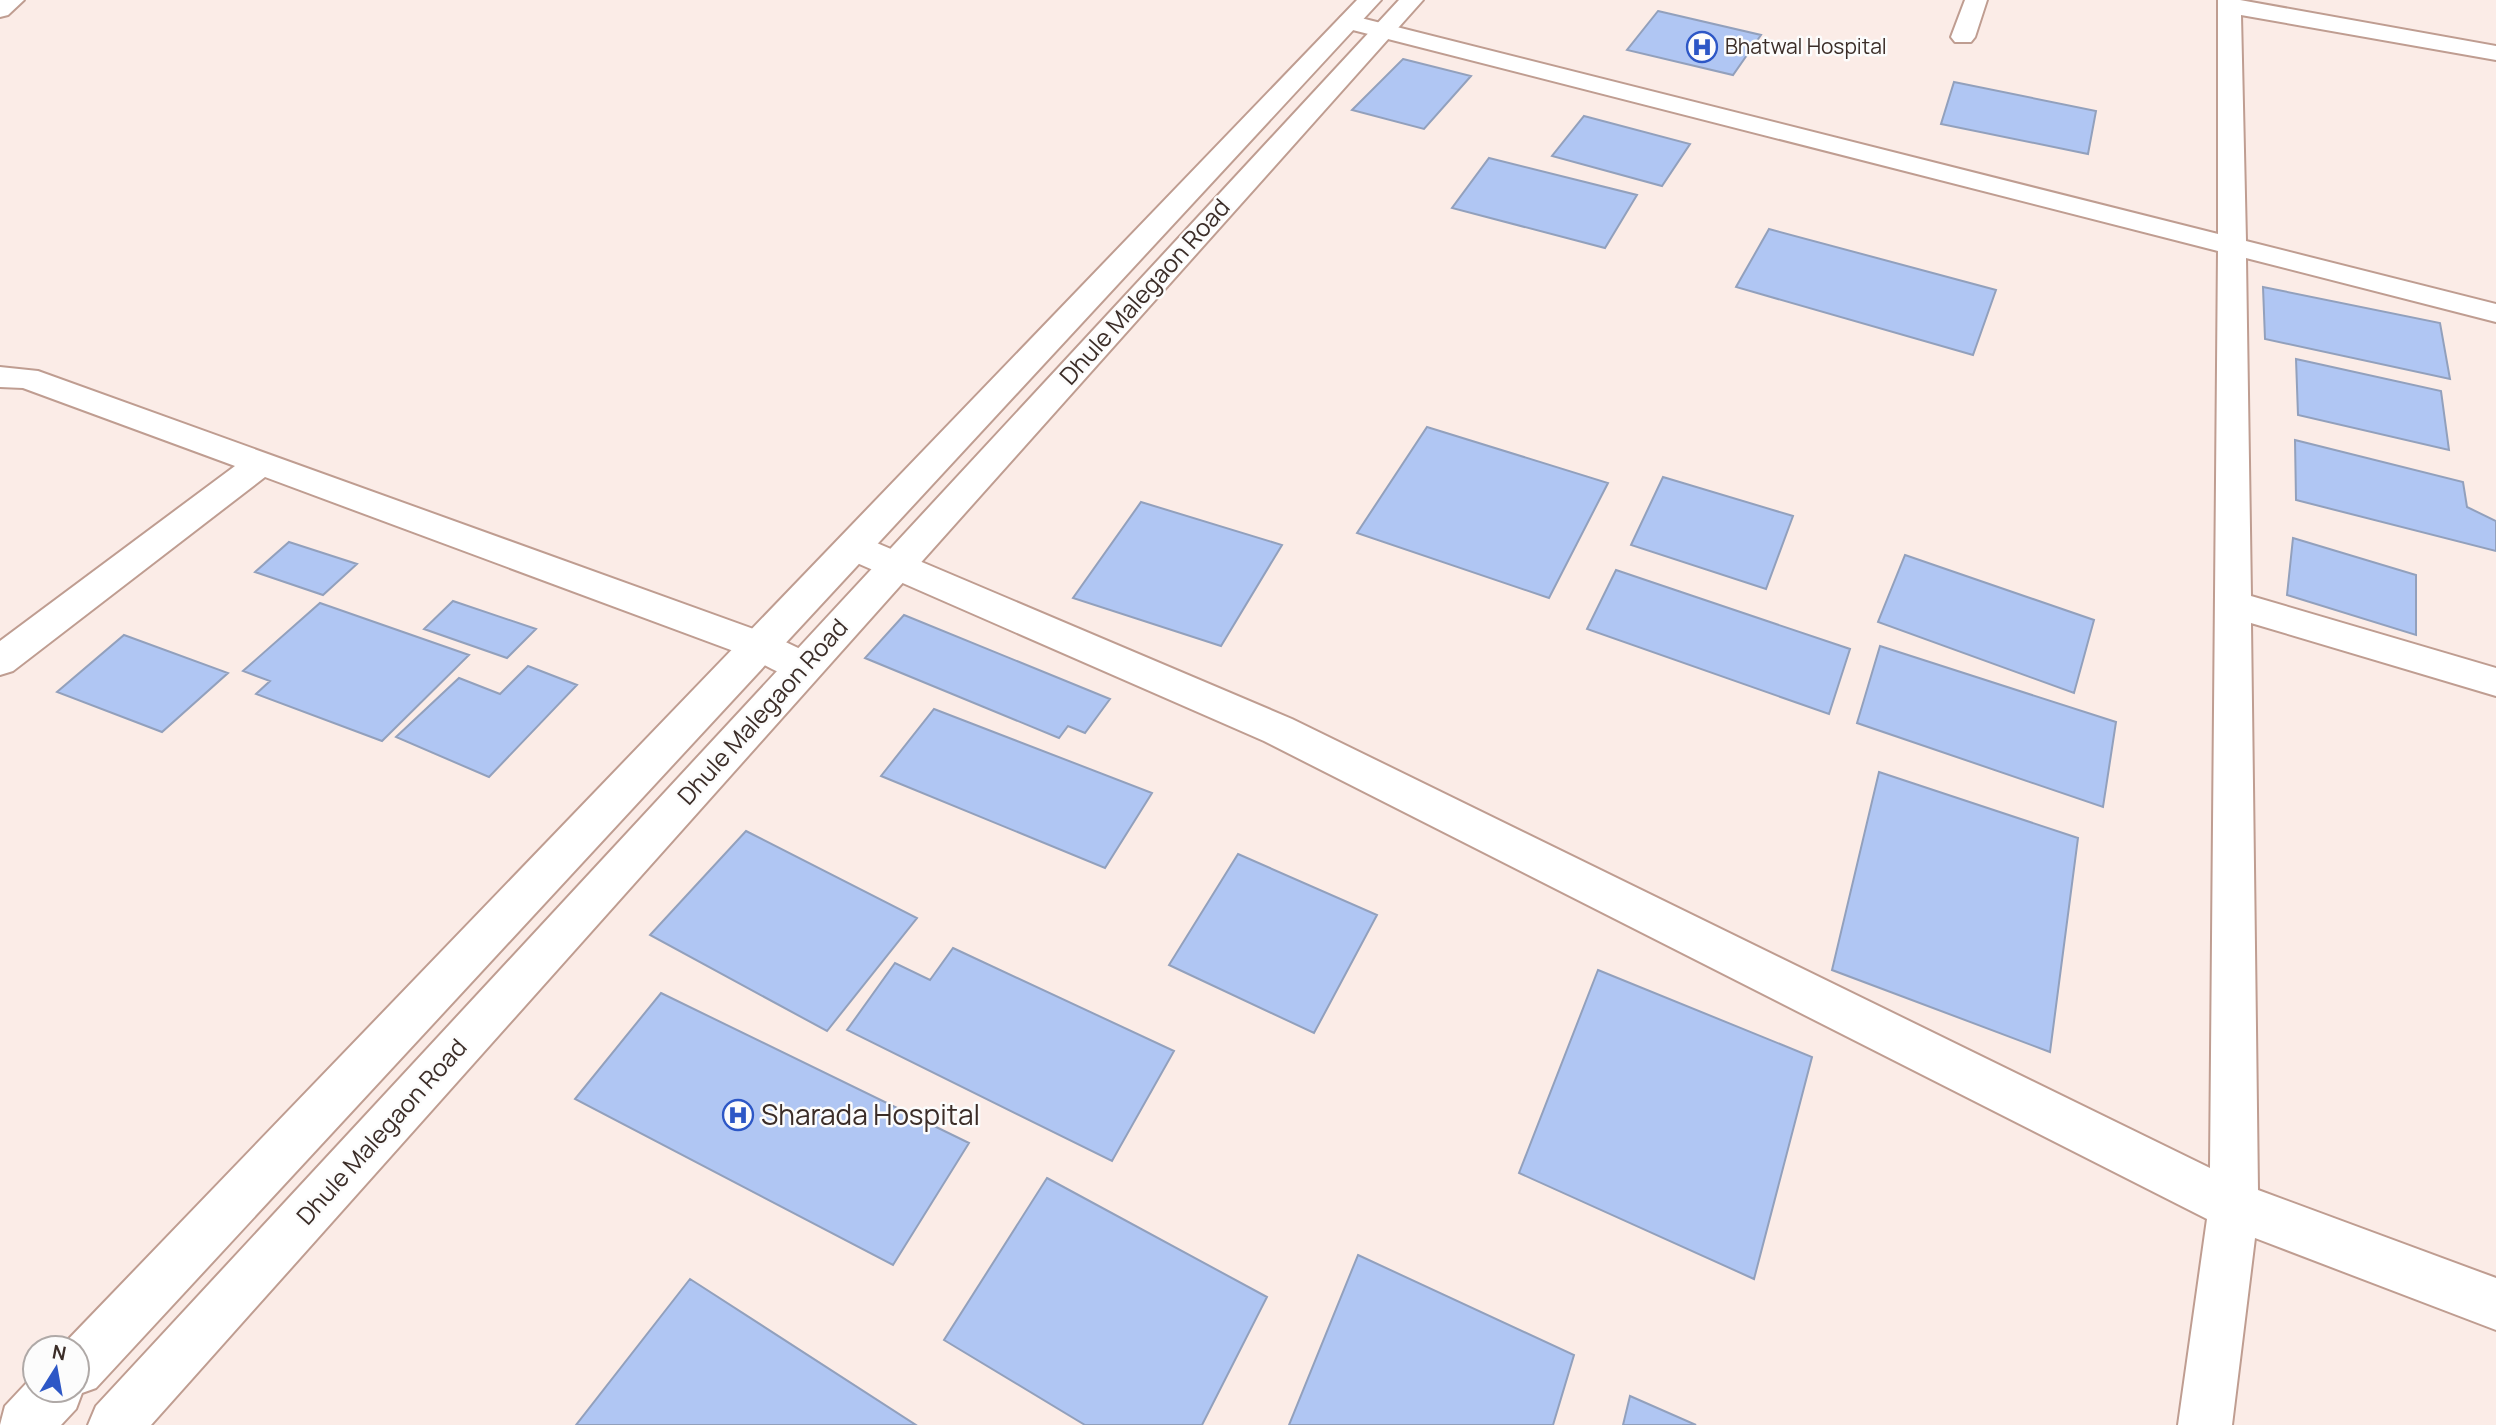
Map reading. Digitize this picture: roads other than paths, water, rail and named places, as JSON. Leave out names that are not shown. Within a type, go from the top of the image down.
[{"type":"street","points":[[0,10],[13,0]]},
{"type":"street","name":"Dhule Malegaon Road","points":[[115,1425],[895,566],[1367,18],[1412,0]]},
{"type":"street","points":[[1963,37],[1976,0]]},
{"type":"street","points":[[2205,1425],[2234,1206],[2229,3],[2496,53]]},
{"type":"street","points":[[91,1354],[853,547],[1367,18],[2231,246],[2496,313]]},
{"type":"street","points":[[0,377],[27,378],[760,646],[804,667]]},
{"type":"street","points":[[0,660],[262,463]]},
{"type":"street","points":[[853,547],[1278,730],[2234,1206],[2496,1304]]},
{"type":"street","points":[[2232,604],[2496,682]]},
{"type":"street","points":[[24,1425],[44,1404]]},
{"type":"place","name":"Bhatwal Hospital","points":[[1702,47]]},
{"type":"place","name":"Sharada Hospital","points":[[738,1115]]}]
